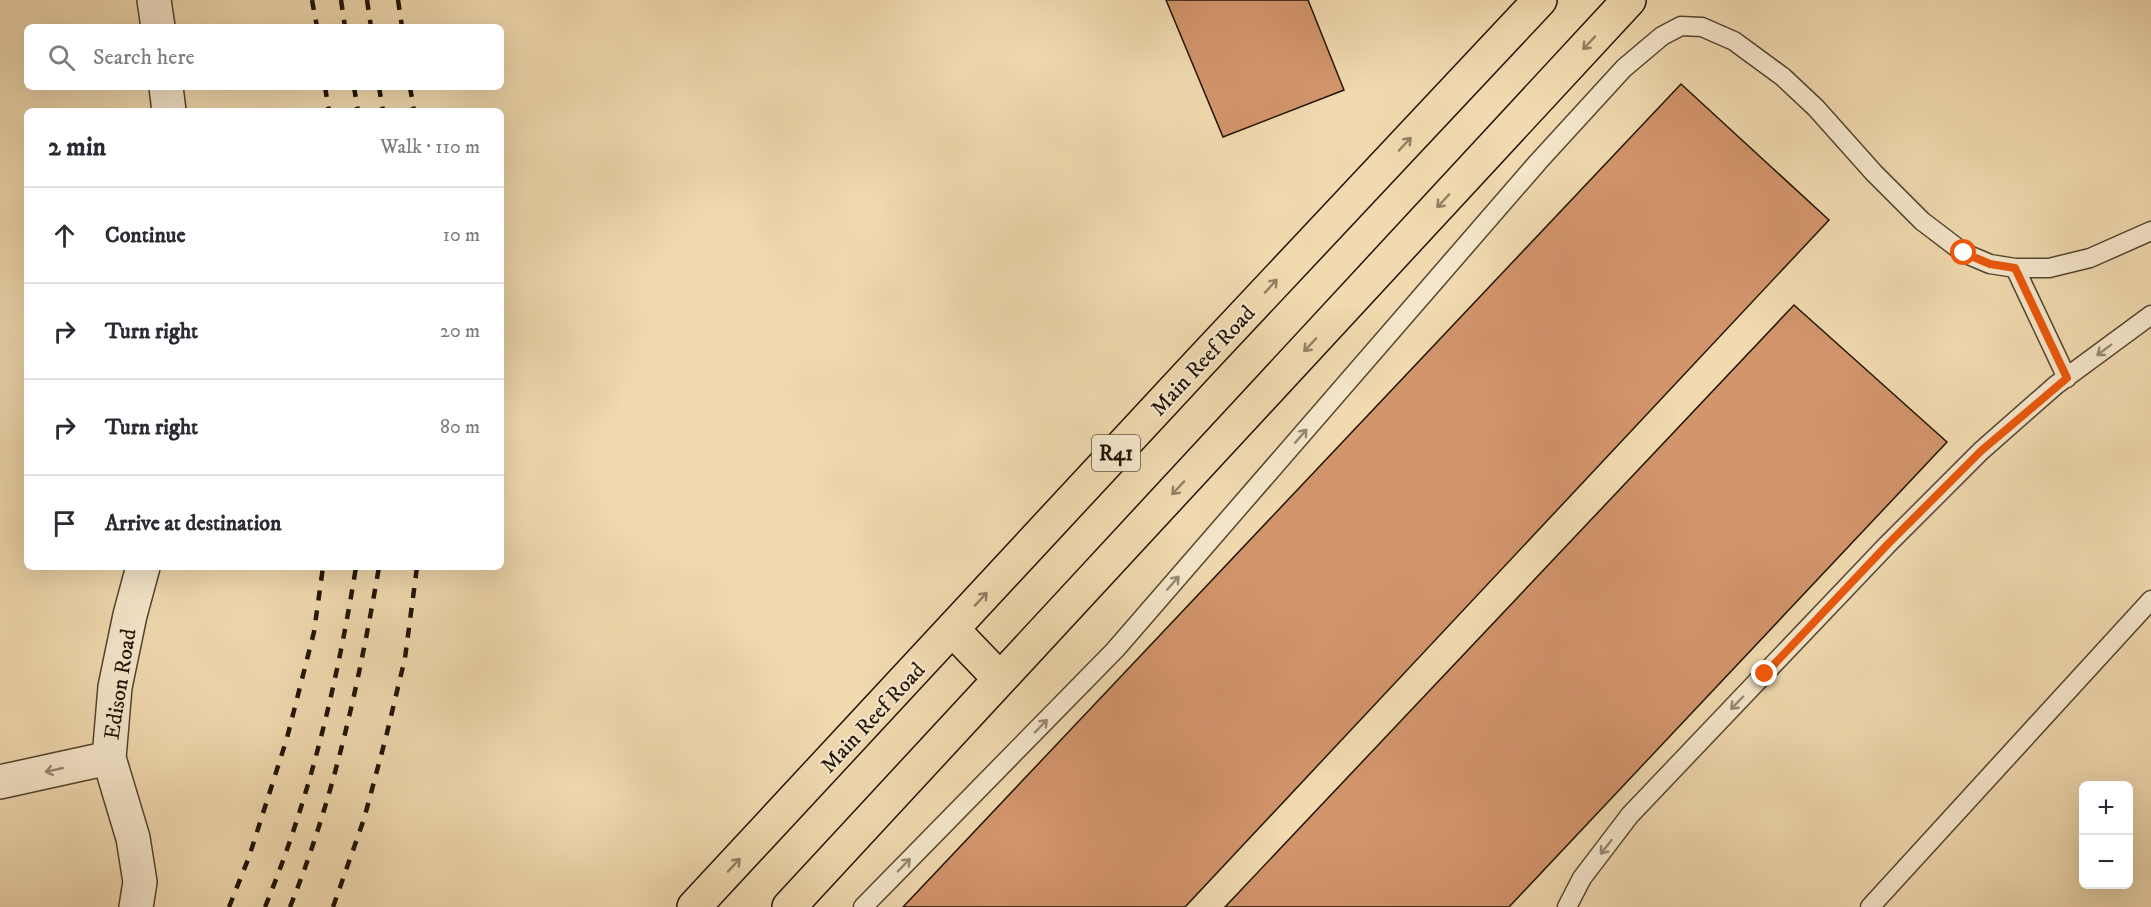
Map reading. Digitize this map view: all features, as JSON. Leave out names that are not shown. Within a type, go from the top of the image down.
[{"type":"main road","name":"Main Reef Road","points":[[694,907],[1210,351],[1540,0]]},
{"type":"main road","points":[[789,907],[1629,0]]},
{"type":"main road","points":[[952,630],[1000,679]]},
{"type":"street","points":[[154,0],[158,24]]},
{"type":"street","points":[[166,90],[169,108]]},
{"type":"street","name":"Edison Road","points":[[136,907],[140,882],[134,838],[109,758],[115,687],[142,570]]},
{"type":"street","points":[[0,782],[109,758]]},
{"type":"lane","points":[[863,907],[1115,650],[1538,162],[1624,69],[1662,36],[1681,26],[1702,27],[1734,41],[1783,77],[1816,108],[1874,173],[1922,221],[1964,253],[1990,264],[2015,268],[2049,268],[2090,258],[2151,231]]},
{"type":"lane","points":[[2015,268],[2067,378]]},
{"type":"lane","points":[[1567,907],[1582,878],[1630,815],[1887,545],[1981,451],[2067,378],[2151,315]]},
{"type":"lane","points":[[1870,907],[2151,600]]},
{"type":"building","points":[[1166,0],[1308,0],[1344,90],[1223,137]]},
{"type":"building","points":[[1681,84],[1829,220],[1185,907],[903,907]]},
{"type":"building","points":[[1794,305],[1947,442],[1509,907],[1225,907]]},
{"type":"railway","points":[[312,0],[316,24]]},
{"type":"railway","points":[[341,0],[345,24]]},
{"type":"railway","points":[[367,0],[371,24]]},
{"type":"railway","points":[[398,0],[402,24]]},
{"type":"railway","points":[[326,90],[328,108]]},
{"type":"railway","points":[[354,90],[358,108]]},
{"type":"railway","points":[[380,90],[382,108]]},
{"type":"railway","points":[[410,90],[414,108]]},
{"type":"railway","points":[[229,907],[249,857],[287,738],[314,632],[323,570]]},
{"type":"railway","points":[[265,907],[309,782],[331,697],[355,570]]},
{"type":"railway","points":[[290,907],[320,824],[344,740],[378,570]]},
{"type":"railway","points":[[333,907],[364,819],[386,737],[405,658],[417,570]]},
{"type":"route","points":[[1765,674],[1887,545],[1981,451],[2067,378],[2015,268],[1990,264],[1964,253]]}]
